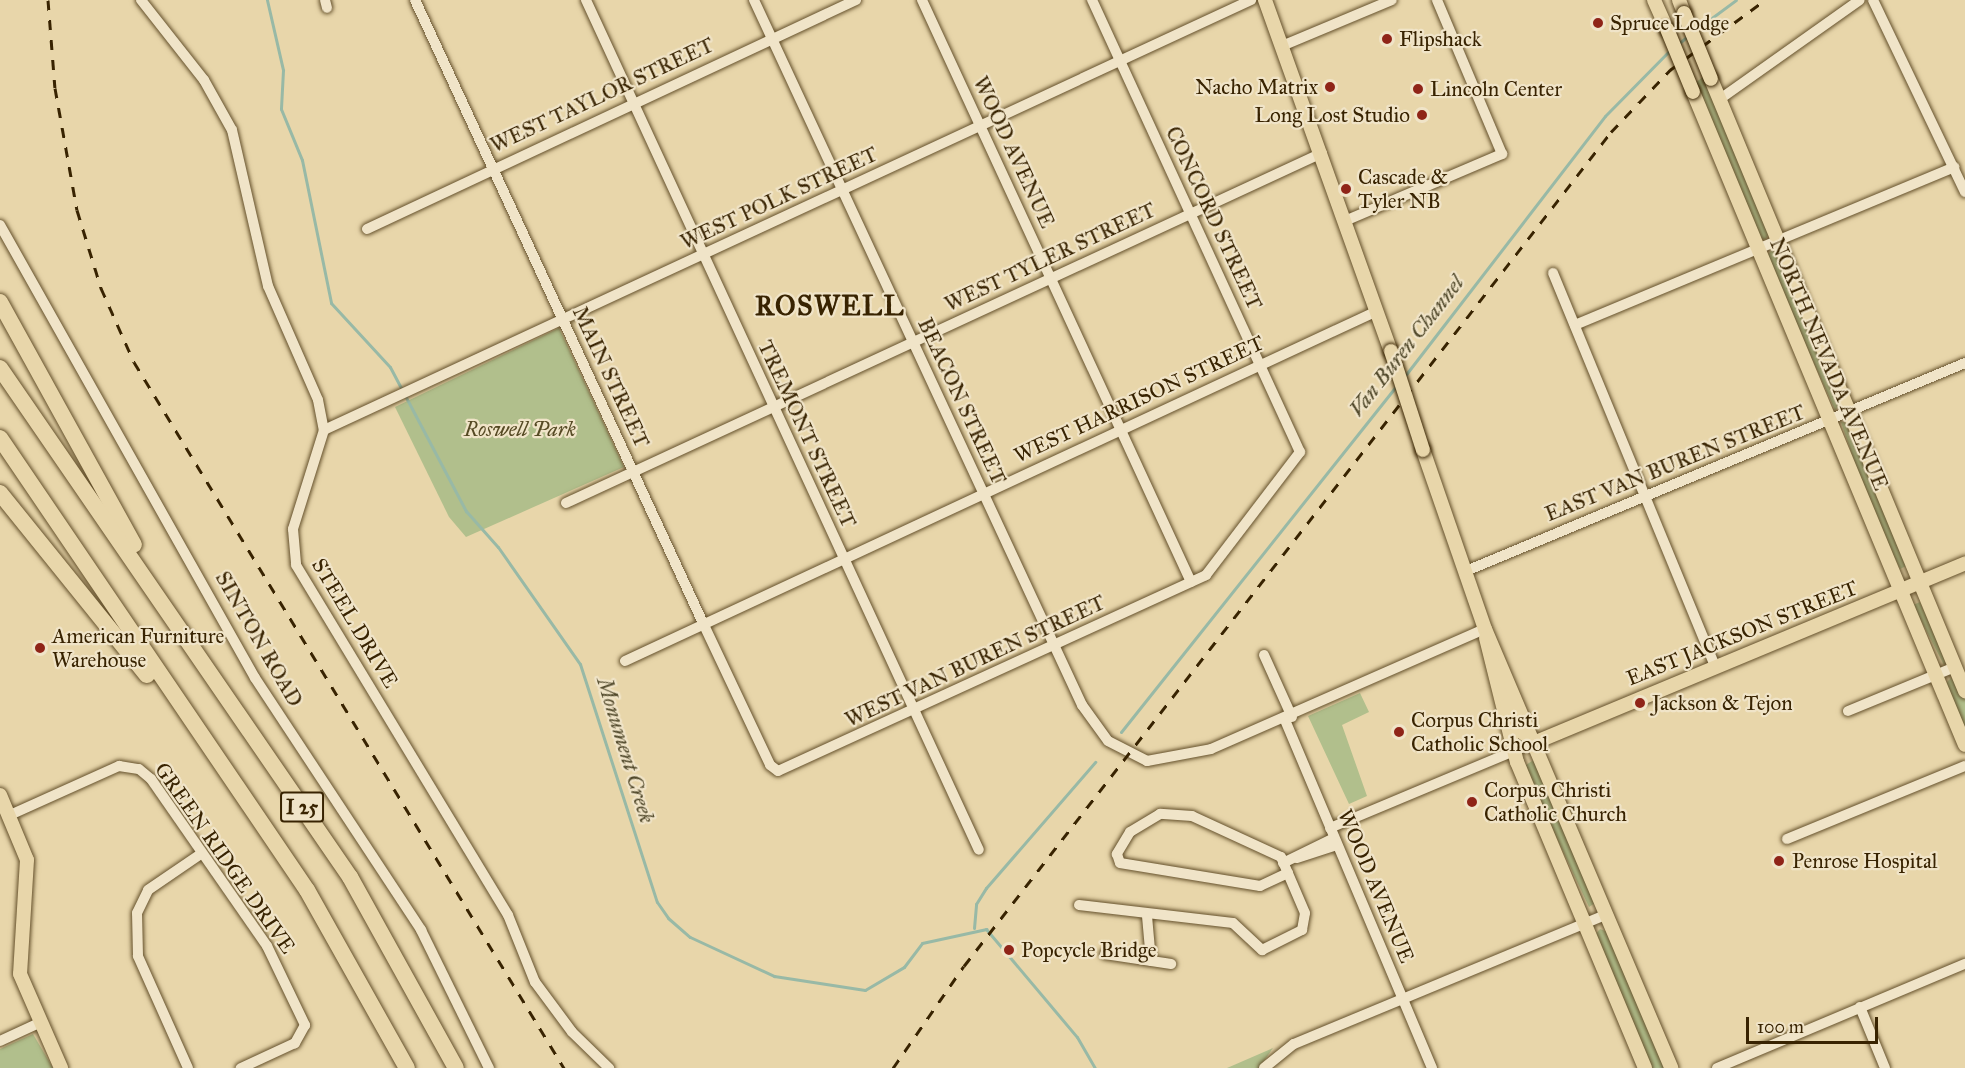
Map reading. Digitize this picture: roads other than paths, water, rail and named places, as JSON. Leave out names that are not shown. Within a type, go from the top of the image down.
[{"type":"highway","points":[[0,302],[171,615]]},
{"type":"highway","name":"I 25","points":[[0,368],[357,888],[456,1068]]},
{"type":"highway","name":"I 25","points":[[0,438],[331,929],[406,1068]]},
{"type":"highway","points":[[0,493],[206,744]]},
{"type":"main road","points":[[1264,0],[1346,221],[1485,630],[1536,742],[1671,1068]]},
{"type":"main road","name":"NORTH NEVADA AVENUE","points":[[1654,0],[1965,745]]},
{"type":"main road","name":"NORTH NEVADA AVENUE","points":[[1681,7],[1965,691]]},
{"type":"main road","name":"EAST JACKSON STREET","points":[[1536,742],[1965,563]]},
{"type":"main road","points":[[1485,630],[1493,677],[1514,752],[1645,1068]]},
{"type":"main road","points":[[1493,677],[1519,730],[1536,742]]},
{"type":"main road","points":[[1,798],[27,860],[18,962],[39,1023],[60,1068]]},
{"type":"street","points":[[141,0],[204,80],[232,130],[268,286],[311,382],[324,430]]},
{"type":"street","name":"MAIN STREET","points":[[415,0],[774,769]]},
{"type":"street","name":"TREMONT STREET","points":[[586,0],[772,407],[979,850]]},
{"type":"street","name":"BEACON STREET","points":[[754,0],[982,493],[1054,646],[1096,728],[1120,751],[1147,761],[1211,748],[1288,719]]},
{"type":"street","name":"WEST TAYLOR STREET","points":[[367,229],[493,166],[856,0]]},
{"type":"street","name":"WOOD AVENUE","points":[[922,0],[1191,582]]},
{"type":"street","name":"CONCORD STREET","points":[[1092,0],[1262,365],[1300,452]]},
{"type":"street","name":"WEST POLK STREET","points":[[324,430],[1251,0]]},
{"type":"street","points":[[1282,46],[1392,0]]},
{"type":"street","points":[[1346,221],[1502,154],[1437,0]]},
{"type":"street","points":[[1720,99],[1860,0]]},
{"type":"street","points":[[1873,0],[1965,192]]},
{"type":"street","points":[[651,79],[657,91]]},
{"type":"street","name":"WEST TYLER STREET","points":[[566,503],[1322,153]]},
{"type":"street","points":[[1575,325],[1954,167]]},
{"type":"street","name":"SINTON ROAD","points":[[0,225],[255,678],[422,930],[489,1068]]},
{"type":"street","points":[[1553,273],[1715,666]]},
{"type":"street","name":"WEST HARRISON STREET","points":[[624,661],[1377,311]]},
{"type":"street","name":"EAST VAN BUREN STREET","points":[[1466,571],[1965,363]]},
{"type":"street","name":"STEEL DRIVE","points":[[324,430],[293,529],[296,565],[508,915],[535,982],[572,1032],[609,1068]]},
{"type":"street","name":"WEST VAN BUREN STREET","points":[[774,769],[782,771],[1206,575],[1300,452]]},
{"type":"street","points":[[1288,719],[1485,630]]},
{"type":"street","name":"WOOD AVENUE","points":[[1264,656],[1334,837],[1432,1068]]},
{"type":"street","points":[[1848,711],[1955,667]]},
{"type":"street","points":[[1078,905],[1147,916],[1233,923],[1262,950],[1305,926],[1305,913],[1285,868],[1273,852],[1192,816],[1171,813],[1136,826],[1117,854],[1126,866],[1252,885],[1269,885],[1285,868],[1297,858],[1334,837],[1536,742]]},
{"type":"street","name":"GREEN RIDGE DRIVE","points":[[10,815],[111,768],[132,766],[151,779],[267,946],[305,1032],[295,1043],[241,1068]]},
{"type":"street","points":[[1787,839],[1965,766]]},
{"type":"street","points":[[188,1068],[138,956],[137,913],[148,891],[202,853]]},
{"type":"street","points":[[1264,1068],[1283,1050],[1606,915]]},
{"type":"street","points":[[1147,916],[1151,961]]},
{"type":"street","points":[[1105,954],[1171,964]]},
{"type":"street","points":[[1717,1068],[1965,964]]},
{"type":"street","points":[[1860,1007],[1885,1068]]},
{"type":"street","points":[[0,1041],[39,1023]]},
{"type":"waterway","name":"Monument Creek","points":[[267,0],[283,70],[281,109],[302,160],[331,303],[390,367],[466,511],[498,547],[580,664],[657,902],[668,918],[690,937],[774,976],[865,990],[904,967],[922,943],[986,929],[1077,1037],[1095,1068]]},
{"type":"waterway","name":"Van Buren Channel","points":[[1694,31],[1736,0]]},
{"type":"waterway","name":"Van Buren Channel","points":[[1678,44],[1689,35]]},
{"type":"waterway","name":"Van Buren Channel","points":[[1404,377],[1605,116],[1670,50]]},
{"type":"waterway","name":"Van Buren Channel","points":[[1121,732],[1398,384]]},
{"type":"waterway","name":"Van Buren Channel","points":[[974,928],[976,904],[986,888],[1095,762]]},
{"type":"railway","points":[[48,0],[55,88],[77,210],[101,288],[134,362],[564,1068]]},
{"type":"railway","points":[[893,1068],[964,966],[1611,132],[1670,70],[1765,0]]},
{"type":"place","name":"Spruce Lodge","points":[[1598,23]]},
{"type":"place","name":"Flipshack","points":[[1387,39]]},
{"type":"place","name":"Nacho Matrix","points":[[1330,87]]},
{"type":"place","name":"Lincoln Center","points":[[1418,89]]},
{"type":"place","name":"Long Lost Studio","points":[[1422,115]]},
{"type":"place","name":"Cascade & Tyler NB","points":[[1346,189]]},
{"type":"place","name":"American Furniture Warehouse","points":[[40,648]]},
{"type":"place","name":"Jackson & Tejon","points":[[1640,703]]},
{"type":"place","name":"Corpus Christi Catholic School","points":[[1399,732]]},
{"type":"place","name":"Corpus Christi Catholic Church","points":[[1472,802]]},
{"type":"place","name":"Penrose Hospital","points":[[1779,861]]},
{"type":"place","name":"Popcycle Bridge","points":[[1009,950]]},
{"type":"district","name":"ROSWELL","points":[[830,306]]},
{"type":"park label","name":"Roswell Park","points":[[520,429]]}]
